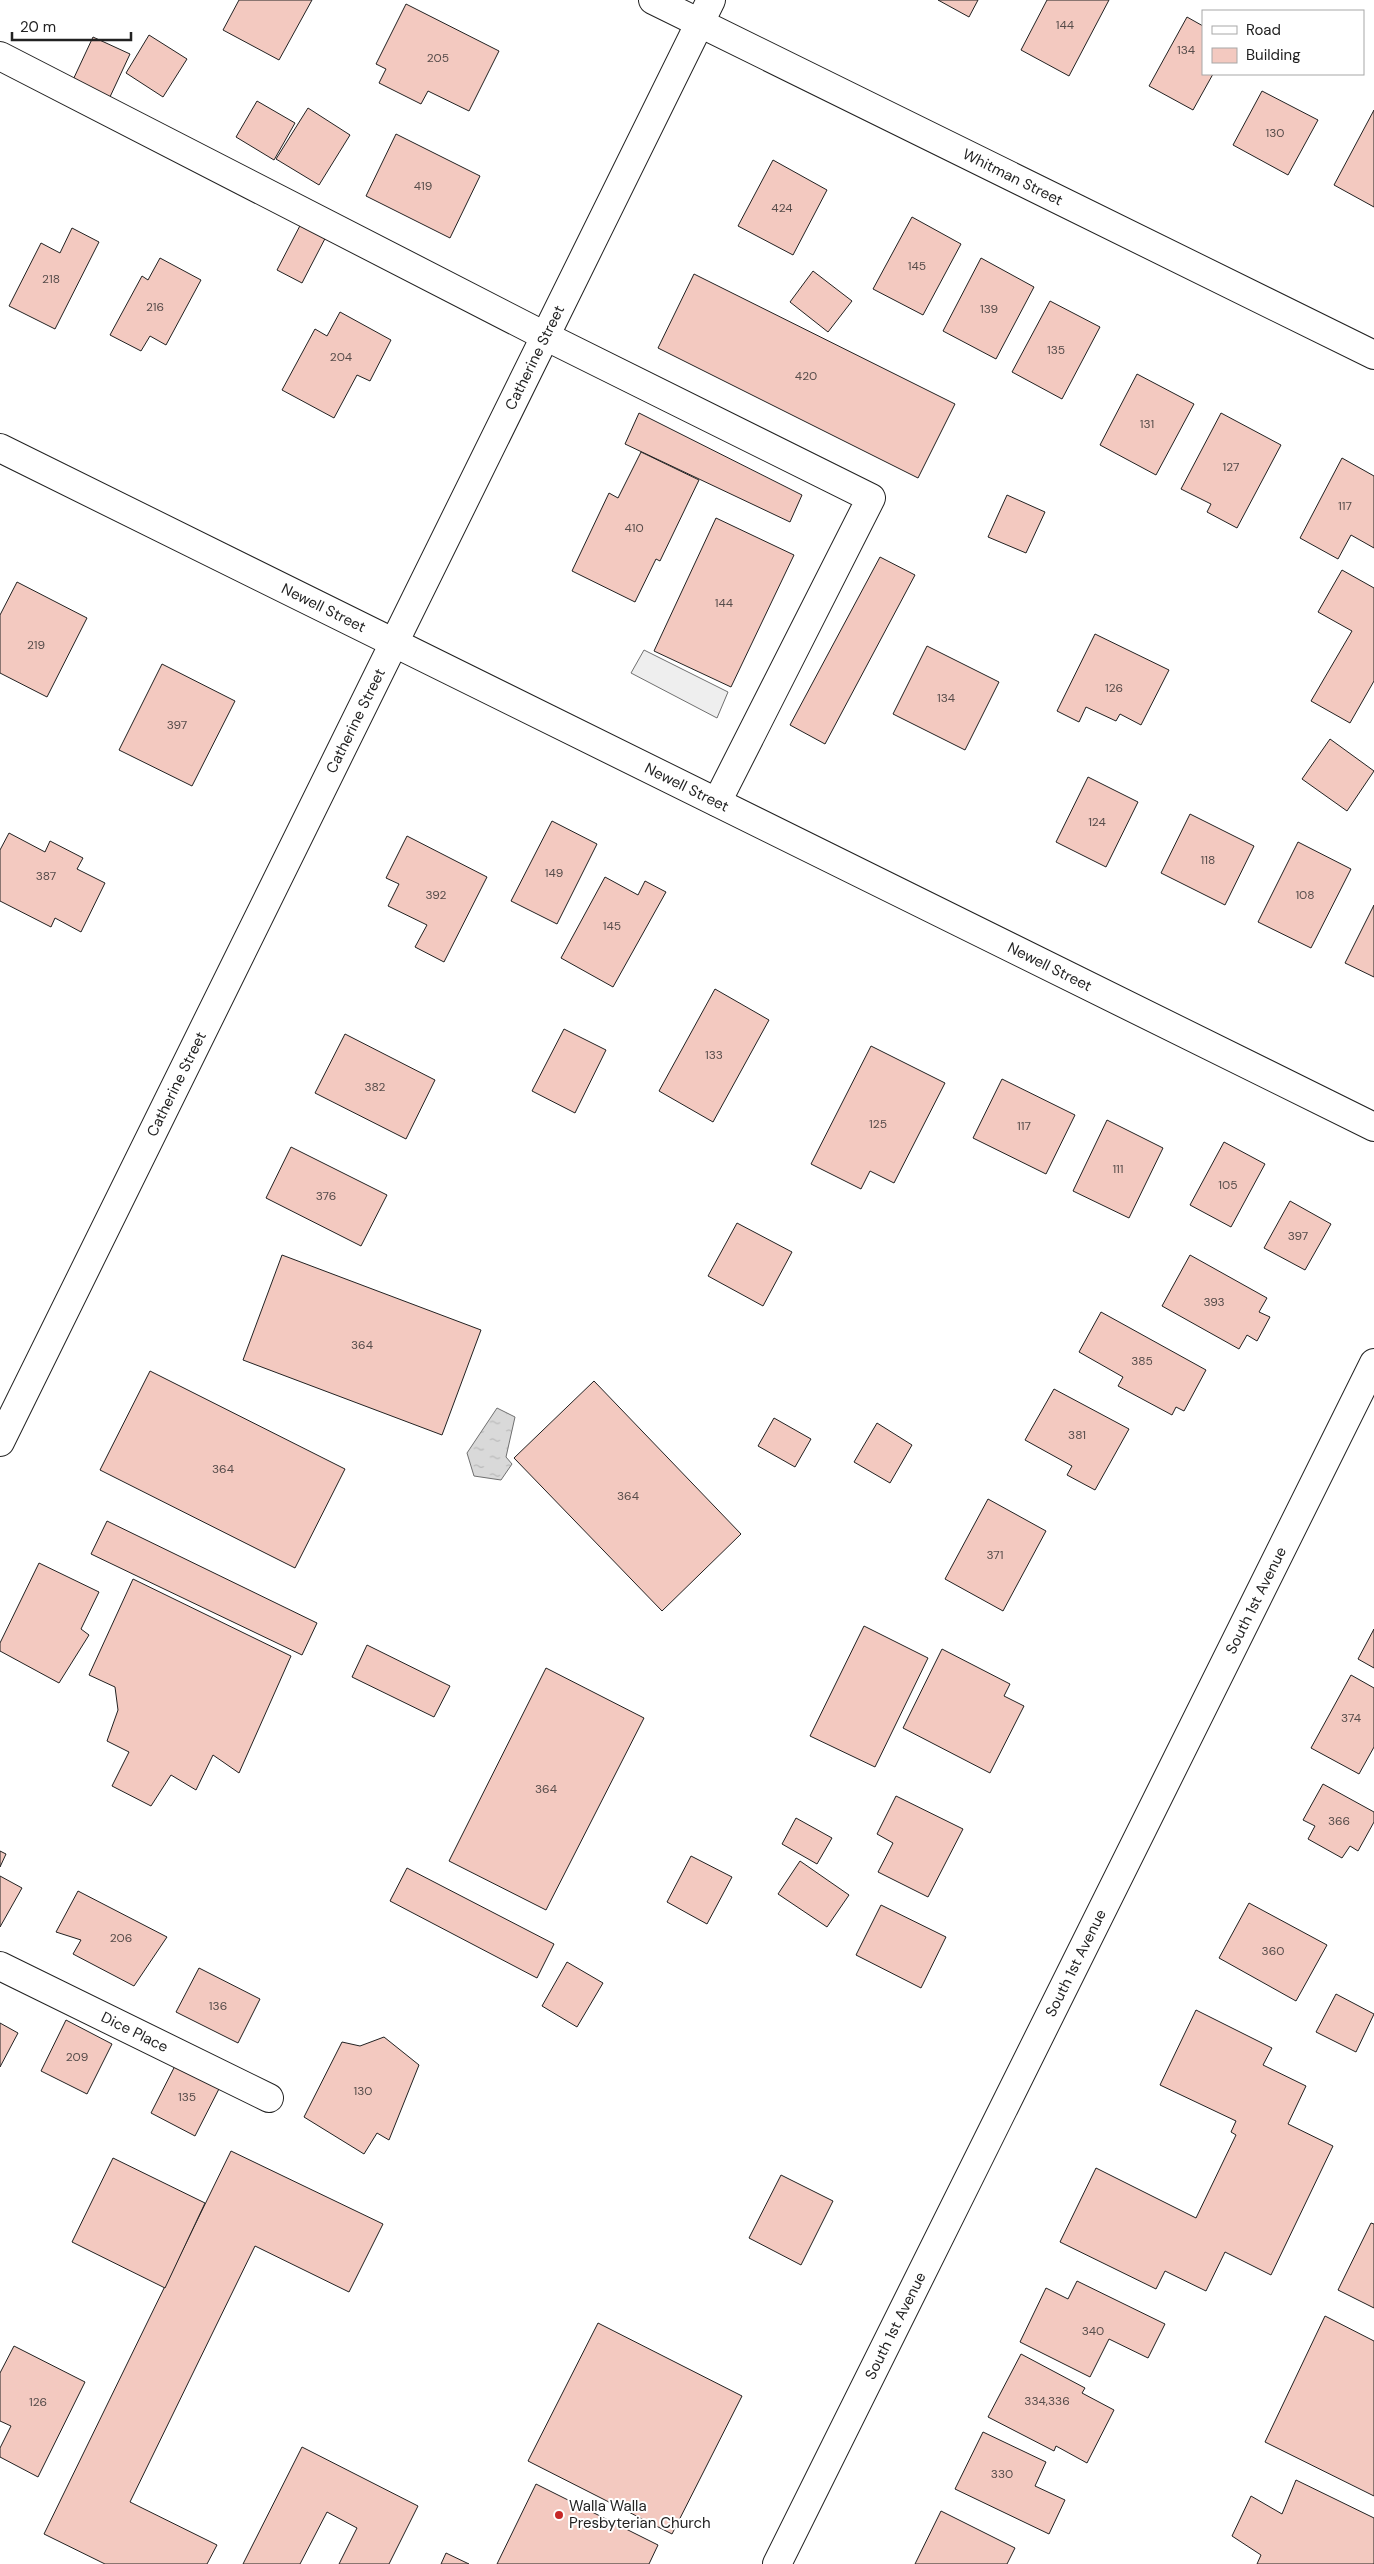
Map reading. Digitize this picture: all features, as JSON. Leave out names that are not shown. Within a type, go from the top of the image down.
[{"type":"street","name":"Whitman Street","points":[[653,0],[705,11],[1374,355]]},
{"type":"street","name":"Catherine Street","points":[[0,1442],[705,11]]},
{"type":"street","points":[[0,56],[545,336],[871,498],[717,802]]},
{"type":"street","name":"Newell Street","points":[[0,448],[1374,1127]]},
{"type":"street","name":"South 1st Avenue","points":[[777,2564],[1374,1363]]},
{"type":"street","name":"Dice Place","points":[[0,1966],[269,2098]]},
{"type":"shaded area","points":[[644,650],[728,692],[717,718],[631,673]]},
{"type":"water","points":[[497,1408],[515,1417],[506,1457],[512,1464],[501,1480],[474,1476],[467,1453]]},
{"type":"building","points":[[239,0],[312,0],[279,60],[223,30]]},
{"type":"building","points":[[938,0],[978,0],[969,17]]},
{"type":"building","points":[[1047,0],[1109,0],[1069,76],[1021,50]]},
{"type":"building","points":[[406,4],[499,51],[469,111],[428,91],[421,104],[379,83],[386,69],[376,64]]},
{"type":"building","points":[[1187,17],[1202,25],[1202,75],[1212,75],[1193,110],[1149,86]]},
{"type":"building","points":[[149,35],[187,59],[163,97],[126,73]]},
{"type":"building","points":[[93,37],[130,54],[109,99],[72,82]]},
{"type":"building","points":[[1262,91],[1318,120],[1288,175],[1233,145]]},
{"type":"building","points":[[257,101],[295,123],[274,160],[236,137]]},
{"type":"building","points":[[308,108],[350,135],[319,185],[276,159]]},
{"type":"building","points":[[1374,110],[1374,207],[1334,185]]},
{"type":"building","points":[[396,134],[480,176],[450,238],[366,196]]},
{"type":"building","points":[[773,160],[827,190],[793,255],[738,226]]},
{"type":"building","points":[[305,216],[330,229],[302,283],[277,270]]},
{"type":"building","points":[[912,217],[961,244],[923,315],[873,289]]},
{"type":"building","points":[[72,228],[99,242],[55,329],[9,306],[41,243],[60,253]]},
{"type":"building","points":[[160,258],[201,280],[166,345],[150,336],[141,351],[110,335],[142,276],[148,280]]},
{"type":"building","points":[[981,258],[1034,287],[996,359],[943,331]]},
{"type":"building","points":[[813,271],[852,301],[828,332],[790,302]]},
{"type":"building","points":[[694,274],[955,404],[918,478],[658,348]]},
{"type":"building","points":[[1050,301],[1100,327],[1062,399],[1012,372]]},
{"type":"building","points":[[340,312],[391,340],[370,381],[357,375],[334,418],[282,390],[315,329],[327,336]]},
{"type":"building","points":[[1137,374],[1194,404],[1156,475],[1100,445]]},
{"type":"building","points":[[639,413],[802,495],[790,522],[625,444]]},
{"type":"building","points":[[1221,413],[1281,445],[1237,528],[1207,512],[1211,504],[1181,489]]},
{"type":"building","points":[[641,452],[699,480],[660,561],[656,559],[635,602],[572,571],[609,493],[618,498]]},
{"type":"building","points":[[1342,458],[1374,476],[1374,548],[1351,535],[1338,559],[1300,538]]},
{"type":"building","points":[[1007,495],[1045,512],[1026,553],[988,537]]},
{"type":"building","points":[[716,518],[794,555],[731,687],[654,651]]},
{"type":"building","points":[[880,557],[915,575],[825,744],[790,725]]},
{"type":"building","points":[[1342,570],[1374,588],[1374,681],[1350,723],[1311,701],[1352,631],[1318,612]]},
{"type":"building","points":[[17,582],[87,618],[47,697],[0,673],[0,615]]},
{"type":"building","points":[[1095,634],[1169,670],[1141,725],[1120,714],[1116,721],[1086,707],[1079,722],[1057,711]]},
{"type":"building","points":[[927,646],[999,682],[965,750],[893,714]]},
{"type":"building","points":[[162,664],[235,701],[192,786],[119,750]]},
{"type":"building","points":[[1330,739],[1374,771],[1347,811],[1302,779]]},
{"type":"building","points":[[1088,777],[1138,802],[1106,867],[1056,842]]},
{"type":"building","points":[[1190,814],[1254,846],[1225,905],[1161,873]]},
{"type":"building","points":[[552,821],[597,844],[557,924],[511,901]]},
{"type":"building","points":[[9,833],[45,852],[50,841],[83,858],[77,869],[105,883],[81,932],[55,918],[51,927],[0,901],[0,850]]},
{"type":"building","points":[[407,836],[487,877],[444,962],[415,947],[427,925],[388,906],[399,884],[386,878]]},
{"type":"building","points":[[1298,842],[1351,869],[1311,948],[1258,922]]},
{"type":"building","points":[[605,877],[638,895],[645,881],[666,892],[613,987],[561,958]]},
{"type":"building","points":[[1374,905],[1374,977],[1345,963]]},
{"type":"building","points":[[715,989],[769,1020],[713,1122],[659,1091]]},
{"type":"building","points":[[564,1029],[606,1050],[575,1113],[532,1091]]},
{"type":"building","points":[[345,1034],[435,1080],[406,1139],[315,1093]]},
{"type":"building","points":[[871,1046],[945,1083],[894,1183],[870,1171],[861,1189],[811,1164]]},
{"type":"building","points":[[1002,1079],[1075,1115],[1046,1174],[973,1138]]},
{"type":"building","points":[[1107,1120],[1163,1148],[1129,1218],[1073,1191]]},
{"type":"building","points":[[1224,1142],[1265,1164],[1231,1227],[1190,1205]]},
{"type":"building","points":[[291,1147],[387,1195],[361,1246],[266,1198]]},
{"type":"building","points":[[1290,1201],[1331,1224],[1305,1270],[1264,1248]]},
{"type":"building","points":[[737,1223],[792,1252],[763,1306],[708,1276]]},
{"type":"building","points":[[282,1255],[481,1330],[442,1435],[243,1360]]},
{"type":"building","points":[[1190,1255],[1267,1298],[1259,1312],[1270,1317],[1257,1341],[1247,1335],[1239,1349],[1162,1306]]},
{"type":"building","points":[[1101,1312],[1206,1370],[1184,1411],[1176,1407],[1172,1415],[1118,1386],[1123,1377],[1079,1352]]},
{"type":"building","points":[[150,1371],[345,1469],[295,1568],[100,1470]]},
{"type":"building","points":[[594,1381],[741,1534],[662,1611],[514,1458]]},
{"type":"building","points":[[1054,1389],[1129,1429],[1095,1490],[1067,1475],[1072,1466],[1025,1440]]},
{"type":"building","points":[[774,1418],[811,1439],[795,1467],[758,1446]]},
{"type":"building","points":[[877,1423],[912,1445],[890,1483],[854,1462]]},
{"type":"building","points":[[988,1499],[1046,1531],[1003,1611],[945,1579]]},
{"type":"building","points":[[107,1521],[317,1623],[302,1655],[91,1554]]},
{"type":"building","points":[[39,1563],[99,1592],[81,1629],[89,1635],[59,1683],[0,1651],[0,1643]]},
{"type":"building","points":[[133,1579],[291,1656],[239,1773],[213,1755],[196,1790],[171,1775],[151,1806],[112,1786],[129,1752],[107,1741],[118,1710],[115,1687],[89,1675]]},
{"type":"building","points":[[864,1626],[928,1658],[875,1767],[810,1736]]},
{"type":"building","points":[[1374,1629],[1374,1668],[1358,1659]]},
{"type":"building","points":[[367,1645],[450,1686],[434,1717],[352,1677]]},
{"type":"building","points":[[942,1649],[1010,1684],[1004,1696],[1024,1706],[990,1773],[903,1728]]},
{"type":"building","points":[[546,1668],[644,1718],[546,1910],[449,1861]]},
{"type":"building","points":[[1351,1675],[1374,1688],[1374,1747],[1359,1774],[1311,1748]]},
{"type":"building","points":[[1323,1784],[1374,1812],[1374,1822],[1358,1851],[1350,1846],[1342,1858],[1308,1839],[1315,1826],[1303,1820]]},
{"type":"building","points":[[896,1796],[963,1829],[928,1897],[878,1872],[893,1843],[877,1834]]},
{"type":"building","points":[[796,1818],[832,1838],[817,1864],[782,1844]]},
{"type":"building","points":[[0,1851],[6,1854],[0,1867]]},
{"type":"building","points":[[691,1856],[732,1877],[707,1924],[667,1902]]},
{"type":"building","points":[[800,1861],[849,1895],[827,1927],[778,1894]]},
{"type":"building","points":[[407,1868],[554,1944],[537,1978],[390,1901]]},
{"type":"building","points":[[0,1876],[22,1888],[0,1927]]},
{"type":"building","points":[[78,1891],[167,1937],[134,1986],[73,1954],[81,1940],[56,1932]]},
{"type":"building","points":[[1249,1903],[1327,1945],[1296,2001],[1219,1958]]},
{"type":"building","points":[[881,1905],[946,1937],[921,1988],[856,1955]]},
{"type":"building","points":[[567,1962],[603,1983],[577,2027],[542,2006]]},
{"type":"building","points":[[199,1968],[260,1999],[238,2043],[176,2012]]},
{"type":"building","points":[[1336,1994],[1374,2014],[1356,2052],[1316,2032]]},
{"type":"building","points":[[1196,2010],[1272,2048],[1263,2065],[1306,2086],[1288,2124],[1333,2146],[1271,2275],[1225,2252],[1206,2291],[1165,2271],[1156,2289],[1060,2242],[1096,2168],[1196,2218],[1236,2135],[1231,2132],[1236,2121],[1160,2085]]},
{"type":"building","points":[[66,2020],[112,2044],[87,2094],[41,2071]]},
{"type":"building","points":[[0,2023],[18,2033],[0,2067]]},
{"type":"building","points":[[384,2037],[419,2065],[389,2140],[377,2133],[364,2154],[304,2117],[342,2042],[360,2046]]},
{"type":"building","points":[[179,2058],[223,2081],[195,2136],[151,2113]]},
{"type":"building","points":[[231,2151],[383,2224],[349,2292],[255,2246],[130,2502],[217,2545],[207,2564],[105,2564],[44,2534]]},
{"type":"building","points":[[113,2158],[205,2203],[165,2288],[72,2242]]},
{"type":"building","points":[[781,2175],[833,2201],[801,2265],[749,2238]]},
{"type":"building","points":[[1371,2223],[1374,2224],[1374,2308],[1338,2290]]},
{"type":"building","points":[[1077,2281],[1165,2324],[1148,2358],[1109,2339],[1090,2377],[1020,2342],[1046,2288],[1068,2299]]},
{"type":"building","points":[[1325,2316],[1374,2341],[1374,2496],[1265,2442]]},
{"type":"building","points":[[598,2323],[742,2396],[672,2534],[528,2461]]},
{"type":"building","points":[[14,2346],[85,2382],[38,2477],[0,2457],[0,2448],[11,2426],[0,2421],[0,2373]]},
{"type":"building","points":[[1021,2354],[1085,2388],[1082,2393],[1114,2410],[1087,2463],[1056,2446],[1054,2451],[988,2417]]},
{"type":"building","points":[[983,2432],[1046,2462],[1035,2486],[1065,2500],[1049,2534],[955,2489]]},
{"type":"building","points":[[302,2447],[418,2506],[389,2564],[339,2564],[357,2528],[327,2512],[300,2564],[243,2564]]},
{"type":"building","points":[[1296,2480],[1374,2518],[1374,2564],[1257,2564],[1261,2555],[1232,2536],[1251,2496],[1282,2514]]},
{"type":"building","name":"Walla Walla Presbyterian Church","points":[[536,2484],[658,2545],[649,2564],[497,2564]]},
{"type":"building","points":[[941,2511],[1015,2548],[1007,2564],[915,2564]]},
{"type":"building","points":[[446,2553],[469,2564],[441,2564]]},
{"type":"place","name":"Walla Walla Presbyterian Church","points":[[559,2515]]}]
